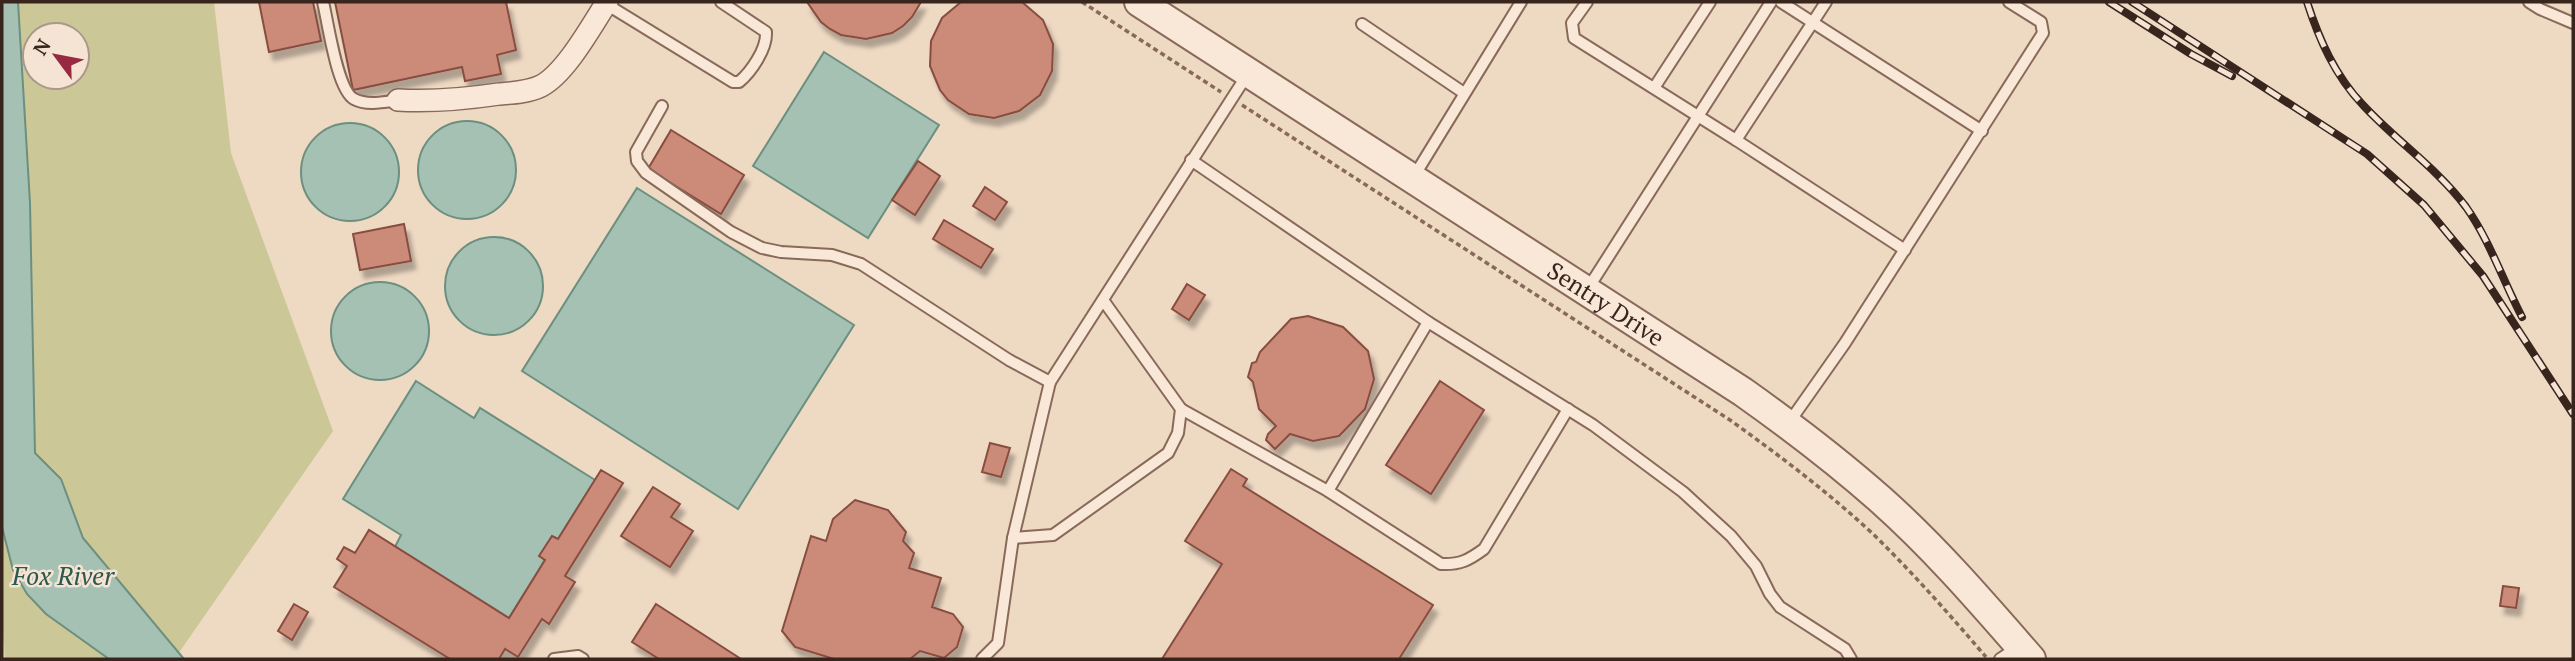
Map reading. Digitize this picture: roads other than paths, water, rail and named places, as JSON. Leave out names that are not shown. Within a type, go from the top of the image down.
[{"type":"street","name":"Sentry Drive","points":[[1139,2],[1744,391],[1818,446],[1882,501],[1951,568],[2017,655]]},
{"type":"street","points":[[398,100],[447,101],[524,91],[541,86],[566,62],[606,3]]},
{"type":"lane","points":[[323,2],[339,72],[347,93],[354,99],[369,103],[398,100]]},
{"type":"lane","points":[[606,3],[733,82],[738,82],[746,76],[764,47],[766,32],[721,2]]},
{"type":"lane","points":[[1413,178],[1521,2]]},
{"type":"lane","points":[[1587,2],[1572,23],[1574,38],[1905,250]]},
{"type":"lane","points":[[1654,88],[1710,2]]},
{"type":"lane","points":[[1587,290],[1771,2]]},
{"type":"lane","points":[[1781,2],[1982,131]]},
{"type":"lane","points":[[1736,140],[1826,2]]},
{"type":"lane","points":[[1788,424],[1845,343],[2043,33],[2041,22],[2009,2]]},
{"type":"lane","points":[[2529,2],[2573,23]]},
{"type":"lane","points":[[1362,24],[1464,93]]},
{"type":"lane","points":[[982,659],[998,643],[1013,538],[1050,382],[1248,72]]},
{"type":"lane","points":[[662,106],[636,152],[637,160],[646,173],[731,232],[762,247],[781,252],[832,255],[861,264],[1009,360],[1050,382]]},
{"type":"lane","points":[[1191,160],[1428,322],[1593,425],[1683,492],[1731,536],[1756,566],[1780,607],[1846,649],[1851,659]]},
{"type":"lane","points":[[1103,300],[1181,409],[1328,491],[1441,564],[1457,565],[1470,560],[1484,549],[1568,409]]},
{"type":"lane","points":[[1328,491],[1428,322]]},
{"type":"lane","points":[[1013,538],[1053,535],[1168,453],[1178,433],[1181,409]]},
{"type":"lane","points":[[554,659],[578,656],[583,659]]},
{"type":"water","name":"Fox River","points":[[2,2],[18,2],[21,91],[23,91],[30,203],[35,453],[61,479],[83,538],[184,659],[109,659],[46,614],[27,594],[13,570],[2,527]]},
{"type":"water","points":[[824,52],[939,125],[868,238],[753,166]]},
{"type":"water","points":[[467,121],[486,125],[501,136],[512,151],[516,170],[512,189],[501,204],[486,215],[467,219],[448,215],[433,204],[422,189],[418,170],[422,151],[433,136],[448,125]]},
{"type":"water","points":[[350,123],[369,127],[384,138],[395,153],[399,172],[395,191],[384,206],[369,217],[350,221],[331,217],[316,206],[305,191],[301,172],[305,153],[316,138],[331,127]]},
{"type":"water","points":[[637,188],[854,325],[738,509],[522,371]]},
{"type":"water","points":[[494,237],[513,241],[528,252],[539,267],[543,286],[539,305],[528,320],[513,331],[494,335],[475,331],[460,320],[449,305],[445,286],[449,267],[460,252],[475,241]]},
{"type":"water","points":[[380,282],[399,286],[414,297],[425,312],[429,331],[425,350],[414,365],[399,376],[380,380],[361,376],[346,365],[335,350],[331,331],[335,312],[346,297],[361,286]]},
{"type":"water","points":[[416,381],[474,418],[480,408],[595,480],[558,539],[552,536],[540,556],[545,560],[509,618],[395,547],[401,535],[343,499]]},
{"type":"railway","points":[[2109,2],[2191,54],[2232,76]]},
{"type":"railway","points":[[2132,2],[2367,154],[2424,205],[2483,276],[2573,414]]},
{"type":"railway","points":[[2307,2],[2329,56],[2353,94],[2455,193],[2475,220],[2522,317]]}]
